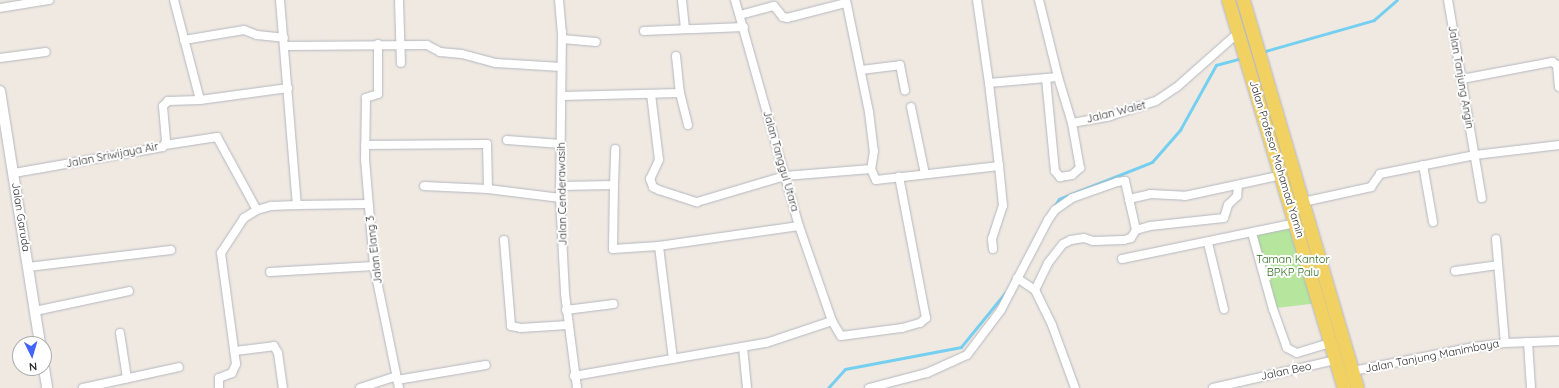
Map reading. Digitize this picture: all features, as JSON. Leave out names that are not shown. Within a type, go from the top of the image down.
[{"type":"main road","name":"Jalan Profesor Mohamad Yamin","points":[[1228,0],[1281,171],[1344,388]]},
{"type":"main road","name":"Jalan Profesor Mohamad Yamin","points":[[1243,0],[1358,388]]},
{"type":"main road","points":[[1281,171],[1292,163]]},
{"type":"street","points":[[0,8],[49,0]]},
{"type":"street","points":[[174,0],[200,100]]},
{"type":"street","points":[[280,0],[285,42],[297,205]]},
{"type":"street","points":[[399,0],[401,63]]},
{"type":"street","name":"Jalan Cenderawasih","points":[[559,0],[562,39],[560,198],[566,310],[574,376],[577,388]]},
{"type":"street","points":[[682,0],[685,30]]},
{"type":"street","name":"Jalan Tanggul Utara","points":[[735,0],[744,27],[785,176],[795,227],[827,323]]},
{"type":"street","points":[[977,0],[989,83],[1003,206],[992,239],[993,249]]},
{"type":"street","name":"Jalan Walet","points":[[1039,0],[1058,77],[1072,123],[1110,116],[1156,101],[1177,88],[1239,37]]},
{"type":"street","name":"Jalan Tanjung Angin","points":[[1448,0],[1482,198]]},
{"type":"street","points":[[740,15],[774,6],[783,17],[788,18],[846,2],[861,70],[874,152],[871,169],[876,180],[999,166]]},
{"type":"street","points":[[644,31],[744,27]]},
{"type":"street","points":[[184,40],[244,30],[285,42],[427,45],[440,52],[462,54],[496,63],[561,67]]},
{"type":"street","points":[[562,39],[596,42]]},
{"type":"street","name":"Jalan Elang 3","points":[[378,44],[378,94],[366,97],[365,110],[368,204],[374,266],[397,381]]},
{"type":"street","points":[[0,58],[46,52]]},
{"type":"street","points":[[676,56],[680,93],[688,125]]},
{"type":"street","points":[[1462,79],[1552,62],[1557,65],[1559,87]]},
{"type":"street","points":[[861,70],[900,66],[905,91]]},
{"type":"street","points":[[989,83],[1058,77]]},
{"type":"street","points":[[1046,78],[1055,172],[1060,177],[1072,175],[1080,168],[1072,123]]},
{"type":"street","name":"Jalan Sriwijaya Air","points":[[14,173],[165,145],[163,106],[168,101],[200,100],[288,88]]},
{"type":"street","name":"Jalan Garuda","points":[[0,91],[3,120],[14,173],[39,336]]},
{"type":"street","points":[[562,96],[680,93]]},
{"type":"street","points":[[651,94],[659,160],[650,174],[654,187],[697,202],[785,176],[871,169]]},
{"type":"street","points":[[911,107],[925,174]]},
{"type":"street","points":[[165,145],[217,137],[257,210]]},
{"type":"street","points":[[507,140],[561,144]]},
{"type":"street","points":[[365,145],[487,144],[488,189]]},
{"type":"street","points":[[1303,202],[1371,187],[1380,174],[1475,155],[1559,145]]},
{"type":"street","points":[[615,149],[613,249],[659,246],[795,227]]},
{"type":"street","points":[[1423,165],[1433,222]]},
{"type":"street","points":[[1129,199],[1150,194],[1185,196],[1238,187],[1281,171]]},
{"type":"street","points":[[574,376],[766,343],[827,323],[837,333],[846,336],[902,328],[920,323],[926,318],[899,177]]},
{"type":"street","points":[[872,388],[927,373],[967,355],[1001,310],[1048,220],[1064,203],[1072,198],[1121,180],[1126,181],[1136,230],[1131,238],[1124,240],[1093,241],[1082,238],[1063,244],[1048,263],[1035,290]]},
{"type":"street","points":[[560,186],[614,185]]},
{"type":"street","points":[[424,186],[488,189],[560,198]]},
{"type":"street","points":[[1136,230],[1224,218],[1227,215],[1228,205],[1237,196],[1238,187]]},
{"type":"street","points":[[219,388],[219,378],[235,370],[235,351],[221,253],[244,218],[257,210],[271,206],[368,204]]},
{"type":"street","points":[[1122,259],[1208,243],[1296,223]]},
{"type":"street","points":[[1252,233],[1273,309],[1287,348],[1296,353],[1330,343]]},
{"type":"street","points":[[1496,239],[1505,343]]},
{"type":"street","points":[[504,240],[511,326],[521,328],[568,325]]},
{"type":"street","points":[[1208,243],[1224,309]]},
{"type":"street","points":[[659,246],[673,359]]},
{"type":"street","points":[[28,267],[171,250]]},
{"type":"street","points":[[1455,271],[1498,265]]},
{"type":"street","points":[[270,272],[374,266]]},
{"type":"street","points":[[1017,278],[1035,290],[1052,325],[1075,388]]},
{"type":"street","points":[[35,311],[128,291]]},
{"type":"street","points":[[566,310],[614,304]]},
{"type":"street","points":[[120,333],[127,378]]},
{"type":"street","name":"Jalan Tanjung Manimbaya","points":[[1353,371],[1505,343],[1559,341]]},
{"type":"street","points":[[1528,342],[1531,388]]},
{"type":"street","points":[[235,351],[274,346],[278,353],[282,388]]},
{"type":"street","points":[[743,347],[747,388]]},
{"type":"street","name":"Jalan Beo","points":[[1213,388],[1335,360]]},
{"type":"street","points":[[360,388],[486,365]]},
{"type":"street","points":[[83,388],[179,367]]},
{"type":"street","points":[[45,376],[47,388]]},
{"type":"green space","name":"Taman Kantor BPKP Palu","points":[[1292,220],[1310,225],[1327,302],[1276,308],[1256,233]]},
{"type":"waterway","points":[[1262,52],[1374,20],[1397,0]]},
{"type":"waterway","points":[[1054,207],[1059,199],[1152,162],[1180,130],[1216,65],[1242,58]]},
{"type":"waterway","points":[[828,388],[845,369],[961,347],[1005,293]]}]
